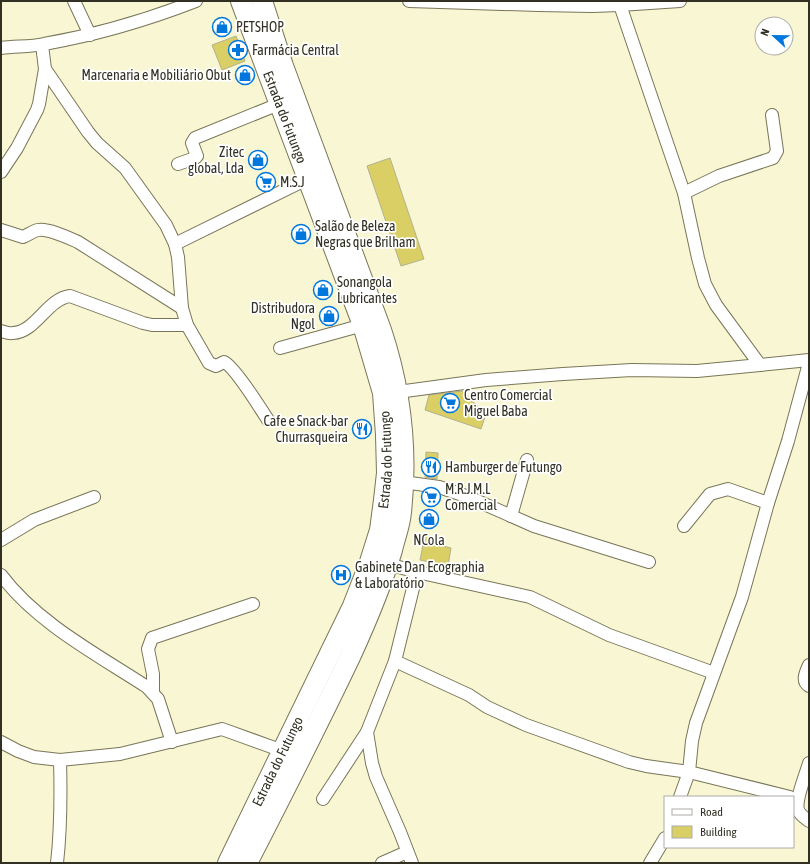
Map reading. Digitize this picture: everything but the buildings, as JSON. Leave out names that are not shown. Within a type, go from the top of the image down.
[{"type":"highway","name":"Estrada do Futungo","points":[[228,863],[354,606],[370,565],[380,530],[387,473],[383,393],[364,325],[241,1]]},
{"type":"highway","name":"Estrada do Futungo","points":[[247,863],[311,739],[369,615],[388,564],[401,512],[404,444],[398,392],[390,355],[283,66],[262,1]]},
{"type":"street","points":[[74,1],[90,35]]},
{"type":"street","points":[[1,48],[42,45],[90,35],[161,15],[196,1]]},
{"type":"street","points":[[409,1],[592,3],[620,5],[680,1]]},
{"type":"street","points":[[620,5],[684,193],[705,284],[716,305],[760,365]]},
{"type":"street","points":[[1,172],[20,143],[39,104],[46,69],[42,45]]},
{"type":"street","points":[[46,69],[96,143],[125,168],[166,225],[175,244],[179,263],[182,308],[187,325],[209,363],[216,366],[224,362],[229,365],[268,420]]},
{"type":"street","points":[[178,164],[197,156],[192,144],[195,138],[279,104]]},
{"type":"street","points":[[684,193],[719,176],[773,158],[777,152],[772,115]]},
{"type":"street","points":[[175,244],[309,178]]},
{"type":"street","points":[[1,230],[23,237],[36,230],[42,229],[68,237],[182,308]]},
{"type":"street","points":[[1,331],[12,334],[24,331],[54,303],[63,297],[70,296],[143,323],[152,325],[187,325]]},
{"type":"street","points":[[280,348],[364,325]]},
{"type":"street","points":[[398,392],[486,380],[563,374],[632,370],[698,371],[809,360]]},
{"type":"street","points":[[680,796],[689,772],[692,741],[696,723],[742,597],[768,503],[788,441],[809,363]]},
{"type":"street","points":[[511,516],[527,460]]},
{"type":"street","points":[[403,482],[439,487],[466,496],[534,526],[649,562]]},
{"type":"street","points":[[684,526],[710,494],[728,489],[768,503]]},
{"type":"street","points":[[1,540],[34,520],[94,498]]},
{"type":"street","points":[[388,564],[417,572],[530,597],[609,635],[714,673]]},
{"type":"street","points":[[323,799],[367,732],[395,661],[417,572]]},
{"type":"street","points":[[1,575],[10,588],[63,633],[147,686],[158,699],[172,742]]},
{"type":"street","points":[[153,692],[154,674],[148,649],[152,638],[253,604]]},
{"type":"street","points":[[395,661],[469,695],[488,707],[526,724],[629,762],[689,772],[786,796]]},
{"type":"street","points":[[809,665],[804,676],[804,681],[806,685],[809,686]]},
{"type":"street","points":[[1,742],[34,757],[60,760],[120,754],[222,730],[283,751]]},
{"type":"street","points":[[367,732],[376,777],[410,858],[382,863]]},
{"type":"street","points":[[57,863],[61,835],[62,804],[60,760]]},
{"type":"street","points":[[809,763],[794,798],[802,816],[809,821]]},
{"type":"street","points":[[650,863],[664,840]]},
{"type":"place","name":"PETSHOP","points":[[222,27]]},
{"type":"place","name":"Farmácia Central","points":[[238,50]]},
{"type":"place","name":"Marcenaria e Mobiliário Obut","points":[[245,75]]},
{"type":"place","name":"Zitec global, Lda","points":[[258,160]]},
{"type":"place","name":"M.S.J","points":[[266,182]]},
{"type":"place","name":"Salão de Beleza Negras que Brilham","points":[[301,234]]},
{"type":"place","name":"Sonangola Lubricantes","points":[[323,290]]},
{"type":"place","name":"Distribudora Ngol","points":[[329,316]]},
{"type":"place","name":"Centro Comercial Miguel Baba","points":[[450,403]]},
{"type":"place","name":"Cafe e Snack-bar Churrasqueira","points":[[362,429]]},
{"type":"place","name":"Hamburger de Futungo","points":[[431,467]]},
{"type":"place","name":"M.R.J.M.L Comercial","points":[[431,497]]},
{"type":"place","name":"NCola","points":[[429,519]]},
{"type":"place","name":"Gabinete Dan Ecographia & Laboratório","points":[[341,575]]}]
